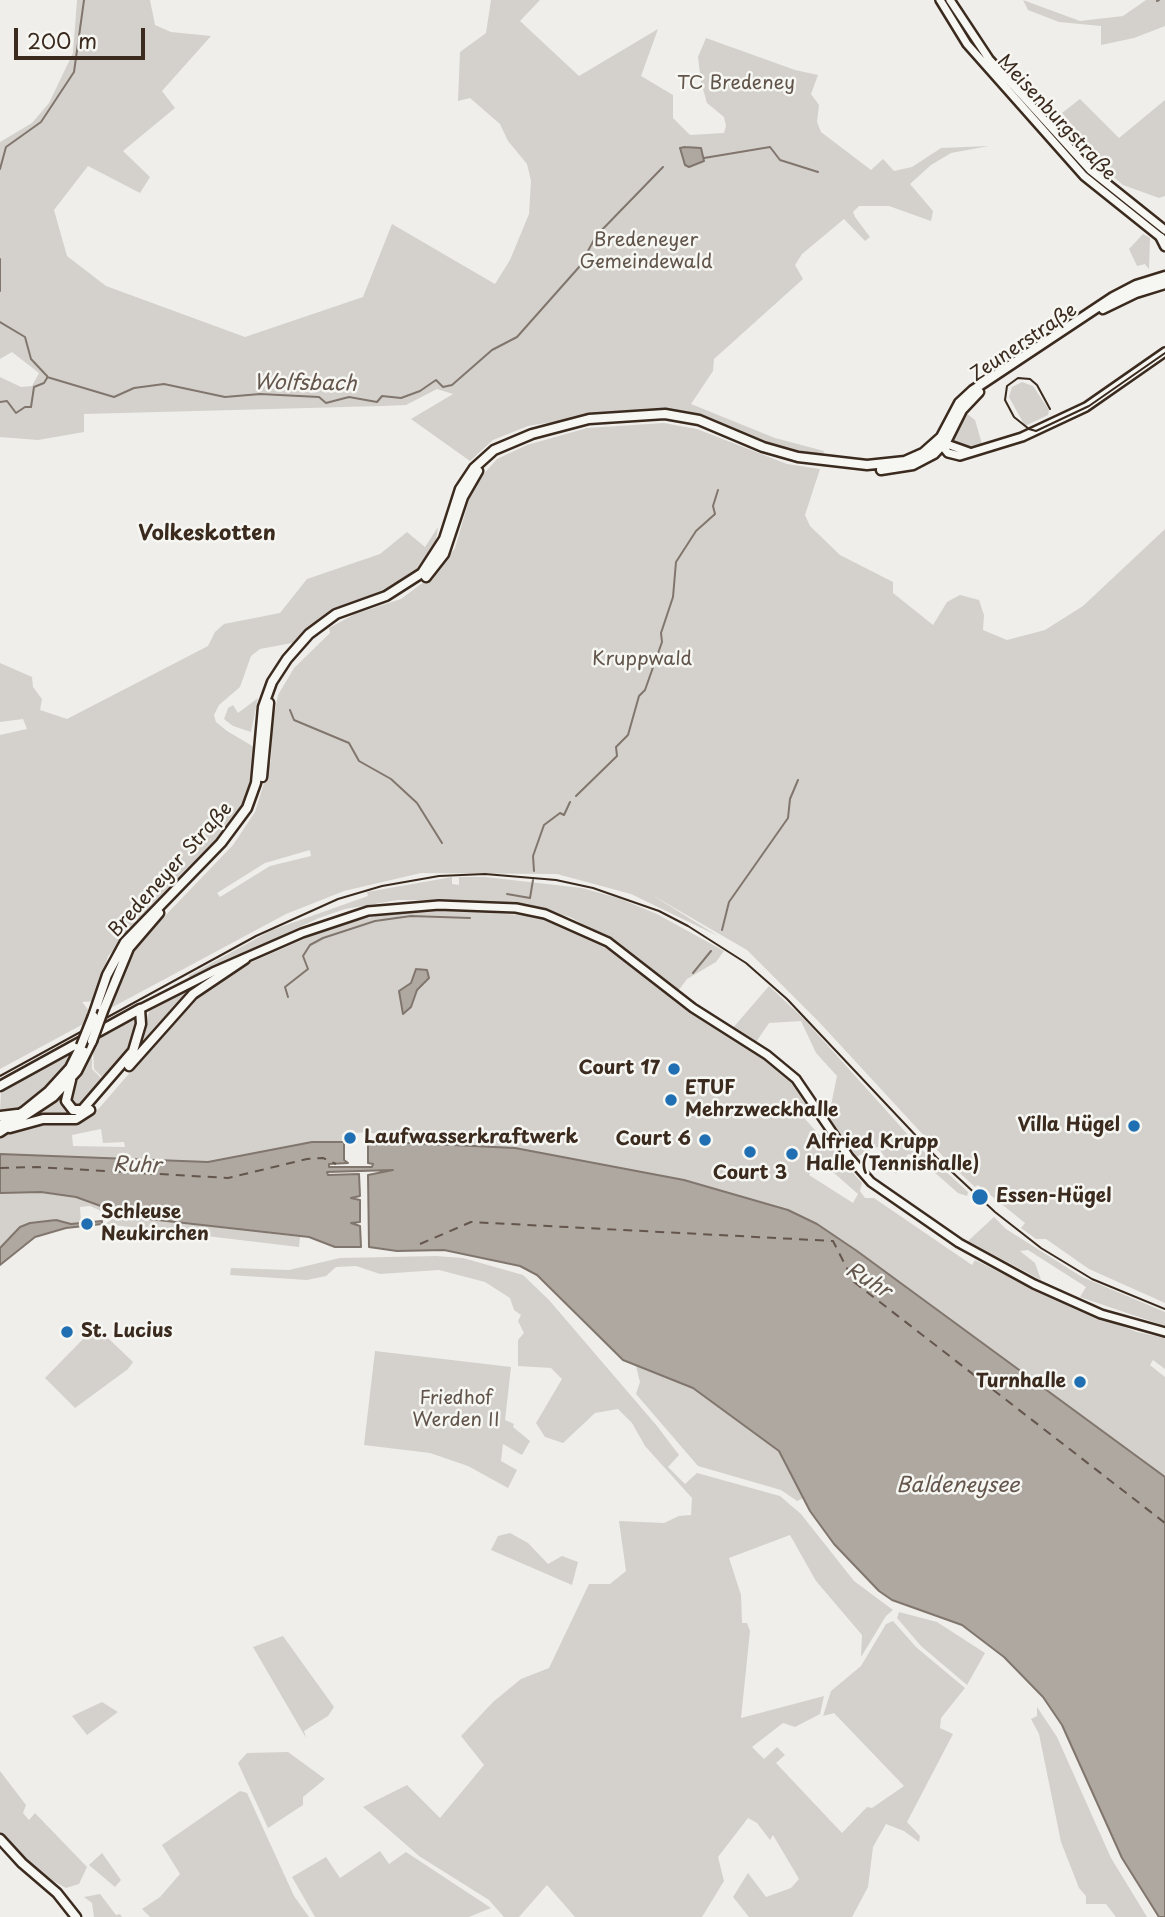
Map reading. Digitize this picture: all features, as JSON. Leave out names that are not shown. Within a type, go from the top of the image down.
[{"type":"main road","name":"Meisenburgstraße","points":[[940,0],[967,44],[1084,176],[1164,239]]},
{"type":"main road","name":"Meisenburgstraße","points":[[950,0],[989,59],[1090,170],[1164,239]]},
{"type":"main road","points":[[1163,279],[1165,269]]},
{"type":"main road","name":"Zeunerstraße","points":[[941,443],[959,403],[973,390],[1094,309],[1163,279]]},
{"type":"main road","points":[[941,443],[961,451],[979,452],[1022,437],[1086,407],[1165,352]]},
{"type":"main road","name":"Bredeneyer Straße","points":[[0,1125],[23,1112],[61,1078],[81,1046],[111,967],[131,934],[222,843],[247,808],[256,783],[263,707],[272,682],[287,659],[309,634],[336,614],[386,596],[422,573],[443,539],[460,489],[474,468],[494,450],[517,439],[563,425],[610,416],[647,414],[699,420],[778,452],[848,464],[905,461],[941,443]]},
{"type":"main road","name":"Bredeneyer Straße","points":[[0,1132],[37,1110],[71,1080],[92,1041],[129,948],[156,916],[237,834],[252,810],[262,772],[268,706],[276,685],[291,662],[313,638],[338,619],[388,601],[426,577],[444,554],[470,483],[496,455],[522,442],[571,428],[647,419],[697,425],[778,457],[831,467],[904,468],[922,462],[941,443]]},
{"type":"main road","points":[[0,1086],[140,1009],[326,923],[393,906],[516,908],[568,922],[608,942],[693,1007],[784,1068],[806,1092],[857,1168],[879,1189],[959,1243],[1022,1278],[1101,1314],[1165,1332]]},
{"type":"main road","points":[[10,1128],[34,1120],[68,1120],[83,1115],[193,995],[245,959]]},
{"type":"main road","points":[[71,1080],[66,1093],[68,1105],[74,1110],[84,1109],[132,1051],[141,1024],[140,1009]]},
{"type":"main road","points":[[0,1116],[23,1112]]},
{"type":"main road","points":[[0,1839],[22,1863],[57,1893],[76,1917]]},
{"type":"green space","points":[[77,0],[150,0],[155,25],[171,32],[211,36],[162,91],[175,108],[123,151],[150,177],[140,193],[88,166],[54,210],[67,256],[106,286],[245,337],[363,297],[392,224],[495,284],[510,260],[529,214],[531,181],[527,164],[508,141],[500,124],[470,98],[458,101],[460,52],[486,33],[491,0],[540,0],[520,21],[579,76],[658,29],[641,76],[673,95],[673,118],[690,135],[724,133],[726,126],[724,117],[707,103],[701,82],[698,57],[706,38],[795,70],[818,75],[811,94],[819,105],[817,122],[821,132],[871,170],[883,159],[894,171],[912,167],[941,148],[989,146],[951,153],[931,165],[910,184],[933,211],[931,221],[889,206],[859,206],[853,212],[870,237],[865,241],[844,219],[802,254],[795,265],[803,279],[714,359],[713,371],[691,404],[775,438],[824,451],[822,458],[787,452],[668,411],[602,414],[528,426],[493,440],[470,461],[411,419],[453,394],[437,389],[406,405],[84,414],[84,432],[38,440],[0,437],[0,377],[21,387],[32,386],[39,373],[12,352],[0,359],[0,142],[32,123],[49,103],[73,53]]},
{"type":"green space","points":[[1023,0],[1080,21],[1123,16],[1146,0],[1165,0],[1165,26],[1134,38],[1101,45],[1101,26],[1059,22],[1028,10]]},
{"type":"green space","points":[[1080,99],[1119,138],[1165,100],[1165,196],[1159,198],[1123,185],[1089,156],[1072,135],[1077,131],[1062,113]]},
{"type":"green space","points":[[1143,234],[1150,238],[1149,269],[1145,264],[1137,266],[1129,249]]},
{"type":"green space","points":[[1022,382],[1033,386],[1049,410],[1048,415],[1025,426],[1009,397],[1012,387]]},
{"type":"green space","points":[[966,413],[975,420],[982,444],[967,447],[955,443],[954,438]]},
{"type":"green space","name":"Kruppwald","points":[[664,423],[697,429],[787,464],[820,469],[805,515],[810,526],[840,555],[893,582],[893,593],[933,625],[947,602],[960,595],[979,600],[984,615],[983,630],[1007,640],[1045,630],[1083,606],[1165,529],[1165,1303],[1089,1269],[1046,1239],[1036,1239],[1021,1228],[1025,1223],[978,1185],[975,1187],[951,1165],[819,1022],[747,950],[652,895],[718,936],[631,894],[557,874],[421,873],[344,891],[286,914],[109,1009],[137,945],[233,845],[255,812],[271,760],[272,726],[278,695],[294,668],[330,633],[329,628],[355,614],[401,599],[429,578],[432,580],[455,548],[473,486],[497,459],[527,445],[587,428]],"holes":[[[310,850],[311,856],[270,866],[220,897],[217,893],[265,863]]]},
{"type":"green space","points":[[438,527],[434,554],[413,579],[386,593],[336,611],[297,642],[260,649],[251,656],[240,687],[219,705],[214,715],[216,722],[227,731],[254,747],[248,800],[220,841],[108,956],[95,1001],[82,1002],[90,1012],[87,1022],[0,1069],[0,735],[27,729],[23,719],[0,722],[0,663],[32,677],[33,687],[42,699],[40,710],[67,719],[208,646],[215,632],[224,624],[280,613],[307,579],[380,554],[407,532],[425,547]]},
{"type":"green space","points":[[258,698],[251,732],[233,726],[224,719],[228,708],[233,705],[238,713]]},
{"type":"green space","points":[[452,877],[452,884],[459,885],[459,877],[485,877],[582,888],[618,898],[657,914],[724,951],[716,962],[687,979],[678,991],[607,937],[570,917],[537,908],[460,900],[398,900],[345,909],[319,918],[191,978],[188,976],[272,930],[368,896],[367,892]]},
{"type":"green space","points":[[461,910],[540,917],[568,925],[609,946],[766,1057],[798,1086],[809,1103],[798,1111],[862,1183],[860,1191],[865,1198],[874,1198],[972,1265],[975,1260],[1047,1296],[1137,1332],[1165,1338],[1165,1369],[1153,1360],[1150,1365],[1165,1377],[1165,1477],[817,1224],[788,1210],[684,1180],[527,1150],[406,1141],[368,1132],[342,1134],[342,1142],[312,1142],[208,1162],[0,1154],[0,1136],[32,1124],[69,1124],[94,1114],[179,1016],[202,994],[245,965],[325,930],[390,913]],"holes":[[[101,1129],[103,1143],[124,1142],[125,1147],[73,1146],[72,1135]],[[818,1159],[858,1194],[853,1203],[809,1175]]]},
{"type":"green space","points":[[217,974],[130,1061],[151,1007]]},
{"type":"green space","points":[[769,986],[804,1019],[919,1147],[968,1192],[967,1196],[958,1193],[917,1157],[908,1154],[896,1174],[878,1147],[856,1157],[825,1114],[830,1110],[837,1076],[816,1053],[801,1021],[769,1023],[756,1042],[732,1029]]},
{"type":"green space","points":[[131,1018],[138,1022],[128,1053],[107,1082],[94,1069],[93,1051],[100,1034]]},
{"type":"green space","points":[[76,1048],[70,1063],[29,1103],[16,1111],[0,1112],[1,1089]]},
{"type":"green space","points":[[92,1049],[92,1069],[106,1083],[86,1105],[76,1107],[71,1104],[69,1094]]},
{"type":"green space","points":[[66,1087],[64,1093],[81,1115],[27,1120]]},
{"type":"green space","points":[[41,1192],[76,1197],[131,1217],[300,1237],[299,1247],[105,1224],[111,1220],[110,1215],[90,1206],[80,1207],[81,1223],[30,1223],[20,1227],[0,1248],[0,1193]]},
{"type":"green space","points":[[994,1217],[1006,1229],[1082,1277],[1165,1312],[1165,1326],[1080,1297],[1086,1287],[1028,1250],[1020,1251],[1035,1263],[1041,1280],[968,1241]]},
{"type":"green space","points":[[340,1258],[463,1258],[523,1275],[549,1300],[657,1426],[679,1455],[668,1467],[685,1484],[697,1473],[780,1496],[801,1514],[854,1581],[893,1610],[886,1616],[861,1657],[862,1635],[816,1581],[790,1535],[729,1558],[741,1595],[742,1623],[747,1623],[750,1631],[741,1718],[824,1696],[820,1714],[795,1727],[783,1723],[752,1747],[764,1759],[777,1747],[785,1755],[776,1763],[842,1833],[867,1807],[872,1808],[904,1786],[834,1713],[823,1716],[831,1691],[861,1666],[886,1624],[893,1621],[916,1647],[965,1688],[941,1718],[940,1728],[953,1734],[907,1822],[920,1836],[919,1842],[904,1831],[886,1824],[873,1847],[868,1887],[852,1917],[749,1917],[733,1897],[748,1873],[766,1897],[791,1888],[799,1879],[773,1835],[770,1840],[757,1823],[748,1818],[718,1857],[724,1881],[702,1917],[575,1917],[547,1885],[519,1917],[504,1917],[489,1900],[419,1856],[363,1807],[407,1785],[440,1818],[484,1765],[461,1736],[493,1702],[521,1679],[549,1668],[589,1584],[610,1584],[626,1571],[619,1521],[664,1523],[679,1516],[691,1515],[692,1498],[645,1446],[632,1423],[618,1409],[595,1413],[563,1443],[545,1437],[536,1423],[562,1379],[551,1368],[518,1366],[518,1340],[524,1333],[518,1321],[521,1315],[514,1310],[510,1298],[485,1282],[439,1270],[380,1274],[356,1266],[336,1267],[326,1276],[307,1280],[230,1275],[231,1268],[289,1270]]},
{"type":"green space","points":[[88,1319],[133,1362],[128,1369],[75,1408],[45,1378],[83,1339],[80,1330]]},
{"type":"green space","name":"Friedhof Werden II","points":[[375,1351],[511,1367],[505,1420],[514,1424],[513,1427],[530,1441],[522,1455],[503,1444],[501,1461],[517,1470],[508,1488],[468,1466],[430,1453],[364,1445]]},
{"type":"green space","points":[[636,1366],[693,1388],[779,1450],[804,1498],[797,1501],[781,1490],[698,1466],[636,1394],[640,1382]]},
{"type":"green space","points":[[510,1533],[528,1543],[548,1564],[562,1556],[578,1562],[572,1585],[491,1550],[498,1536]]},
{"type":"green space","points":[[899,1612],[937,1622],[985,1653],[967,1685],[921,1646],[897,1618]]},
{"type":"green space","points":[[283,1636],[334,1707],[328,1716],[304,1731],[306,1738],[253,1647]]},
{"type":"green space","points":[[102,1702],[118,1712],[87,1735],[72,1716]]},
{"type":"green space","points":[[1037,1707],[1057,1737],[1111,1858],[1147,1917],[1116,1917],[1106,1904],[1086,1904],[1086,1896],[1079,1888],[1061,1842],[1039,1734],[1031,1719],[1037,1716]]},
{"type":"green space","points":[[288,1752],[325,1779],[303,1797],[303,1805],[268,1828],[238,1763],[247,1753]]},
{"type":"green space","points":[[0,1771],[26,1805],[23,1813],[29,1820],[35,1813],[87,1867],[79,1884],[66,1888],[44,1876],[0,1833]]},
{"type":"green space","points":[[240,1791],[247,1793],[294,1896],[309,1917],[150,1917],[142,1909],[160,1897],[180,1874],[162,1845]]},
{"type":"green space","points":[[380,1851],[389,1864],[406,1852],[491,1908],[469,1917],[315,1917],[292,1877],[326,1857],[340,1878]]},
{"type":"green space","points":[[102,1853],[121,1880],[115,1887],[89,1865]]},
{"type":"green space","points":[[100,1894],[116,1915],[120,1914],[122,1917],[94,1917],[92,1903],[84,1897]]},
{"type":"water","points":[[680,148],[701,148],[704,161],[689,167],[685,165]]},
{"type":"water","points":[[416,969],[427,970],[429,978],[417,990],[411,1007],[403,1014],[399,991],[411,983]]},
{"type":"water","name":"Baldeneysee","points":[[368,1141],[515,1148],[684,1180],[788,1210],[817,1224],[857,1251],[1165,1477],[1165,1917],[1159,1917],[1122,1858],[1062,1725],[1043,1697],[1004,1657],[962,1625],[892,1600],[879,1591],[834,1544],[810,1511],[779,1451],[693,1388],[623,1360],[537,1275],[520,1266],[444,1250],[397,1251],[369,1247],[368,1175],[393,1170],[327,1172],[328,1175],[359,1174],[360,1196],[351,1198],[360,1200],[360,1222],[351,1223],[360,1226],[361,1247],[335,1247],[309,1237],[131,1217],[76,1197],[41,1192],[0,1193],[0,1154],[208,1162],[312,1142],[344,1142],[344,1160],[348,1163],[329,1164],[329,1167],[372,1167],[373,1164],[368,1163]]},
{"type":"water","points":[[56,1220],[71,1224],[102,1221],[102,1224],[66,1228],[35,1237],[0,1265],[0,1248],[20,1227]]},
{"type":"waterway","points":[[0,169],[6,147],[41,122],[74,72],[84,0]]},
{"type":"waterway","name":"Wolfsbach","points":[[704,158],[770,147],[780,160],[818,172]]},
{"type":"waterway","name":"Wolfsbach","points":[[47,377],[114,397],[134,388],[164,384],[225,397],[260,394],[319,397],[326,403],[349,397],[377,402],[382,396],[401,398],[420,391],[436,380],[443,387],[452,385],[492,350],[517,337],[580,266],[596,236],[663,167]]},
{"type":"waterway","points":[[0,259],[0,291]]},
{"type":"waterway","points":[[0,322],[25,337],[31,359],[47,376]]},
{"type":"waterway","name":"Wolfsbach","points":[[0,402],[7,401],[16,413],[25,407],[31,407],[34,387],[44,383],[47,378]]},
{"type":"waterway","points":[[576,796],[617,756],[616,747],[628,735],[639,696],[645,690],[662,642],[661,633],[673,597],[676,562],[696,531],[715,514],[713,506],[718,490]]},
{"type":"waterway","points":[[290,710],[294,720],[349,743],[359,761],[391,779],[417,803],[442,843]]},
{"type":"waterway","points":[[722,930],[729,902],[788,818],[790,799],[798,780]]},
{"type":"waterway","points":[[534,871],[533,856],[544,825],[560,813],[564,815],[570,802]]},
{"type":"waterway","points":[[507,894],[530,898],[533,880]]},
{"type":"waterway","points":[[288,997],[285,987],[308,969],[303,956],[310,945],[323,938],[375,921],[411,916],[470,918]]},
{"type":"waterway","points":[[693,973],[711,951]]},
{"type":"ferry route","points":[[0,1168],[37,1167],[228,1178],[307,1159],[323,1158],[336,1164]]},
{"type":"ferry route","points":[[420,1244],[471,1222],[833,1241],[854,1282],[1165,1523]]},
{"type":"tram line","points":[[1050,409],[1037,385],[1030,379],[1018,378],[1007,386],[1005,400],[1014,417],[1036,431],[1089,406],[1165,353]]},
{"type":"railway","points":[[0,1076],[256,936],[338,899],[382,886],[439,876],[485,874],[556,880],[593,888],[659,911],[746,963],[787,999],[937,1158],[995,1212],[1041,1248],[1092,1279],[1165,1309]]},
{"type":"place","name":"Court 17","points":[[674,1069]]},
{"type":"place","name":"ETUF Mehrzweckhalle","points":[[671,1100]]},
{"type":"place","name":"Villa Hügel","points":[[1134,1126]]},
{"type":"place","name":"Laufwasserkraftwerk","points":[[350,1138]]},
{"type":"place","name":"Court 6","points":[[705,1140]]},
{"type":"place","name":"Court 3","points":[[750,1152]]},
{"type":"place","name":"Alfried Krupp Halle (Tennishalle)","points":[[792,1154]]},
{"type":"place","name":"Essen-Hügel","points":[[980,1197]]},
{"type":"place","name":"Schleuse Neukirchen","points":[[87,1224]]},
{"type":"place","name":"St. Lucius","points":[[67,1332]]},
{"type":"place","name":"Turnhalle","points":[[1080,1382]]},
{"type":"district","name":"Volkeskotten","points":[[207,534]]},
{"type":"park label","name":"TC Bredeney","points":[[736,84]]},
{"type":"park label","name":"Bredeneyer Gemeindewald","points":[[646,252]]},
{"type":"water label","name":"Ruhr","points":[[137,1166]]},
{"type":"water label","name":"Ruhr","points":[[868,1281]]}]
